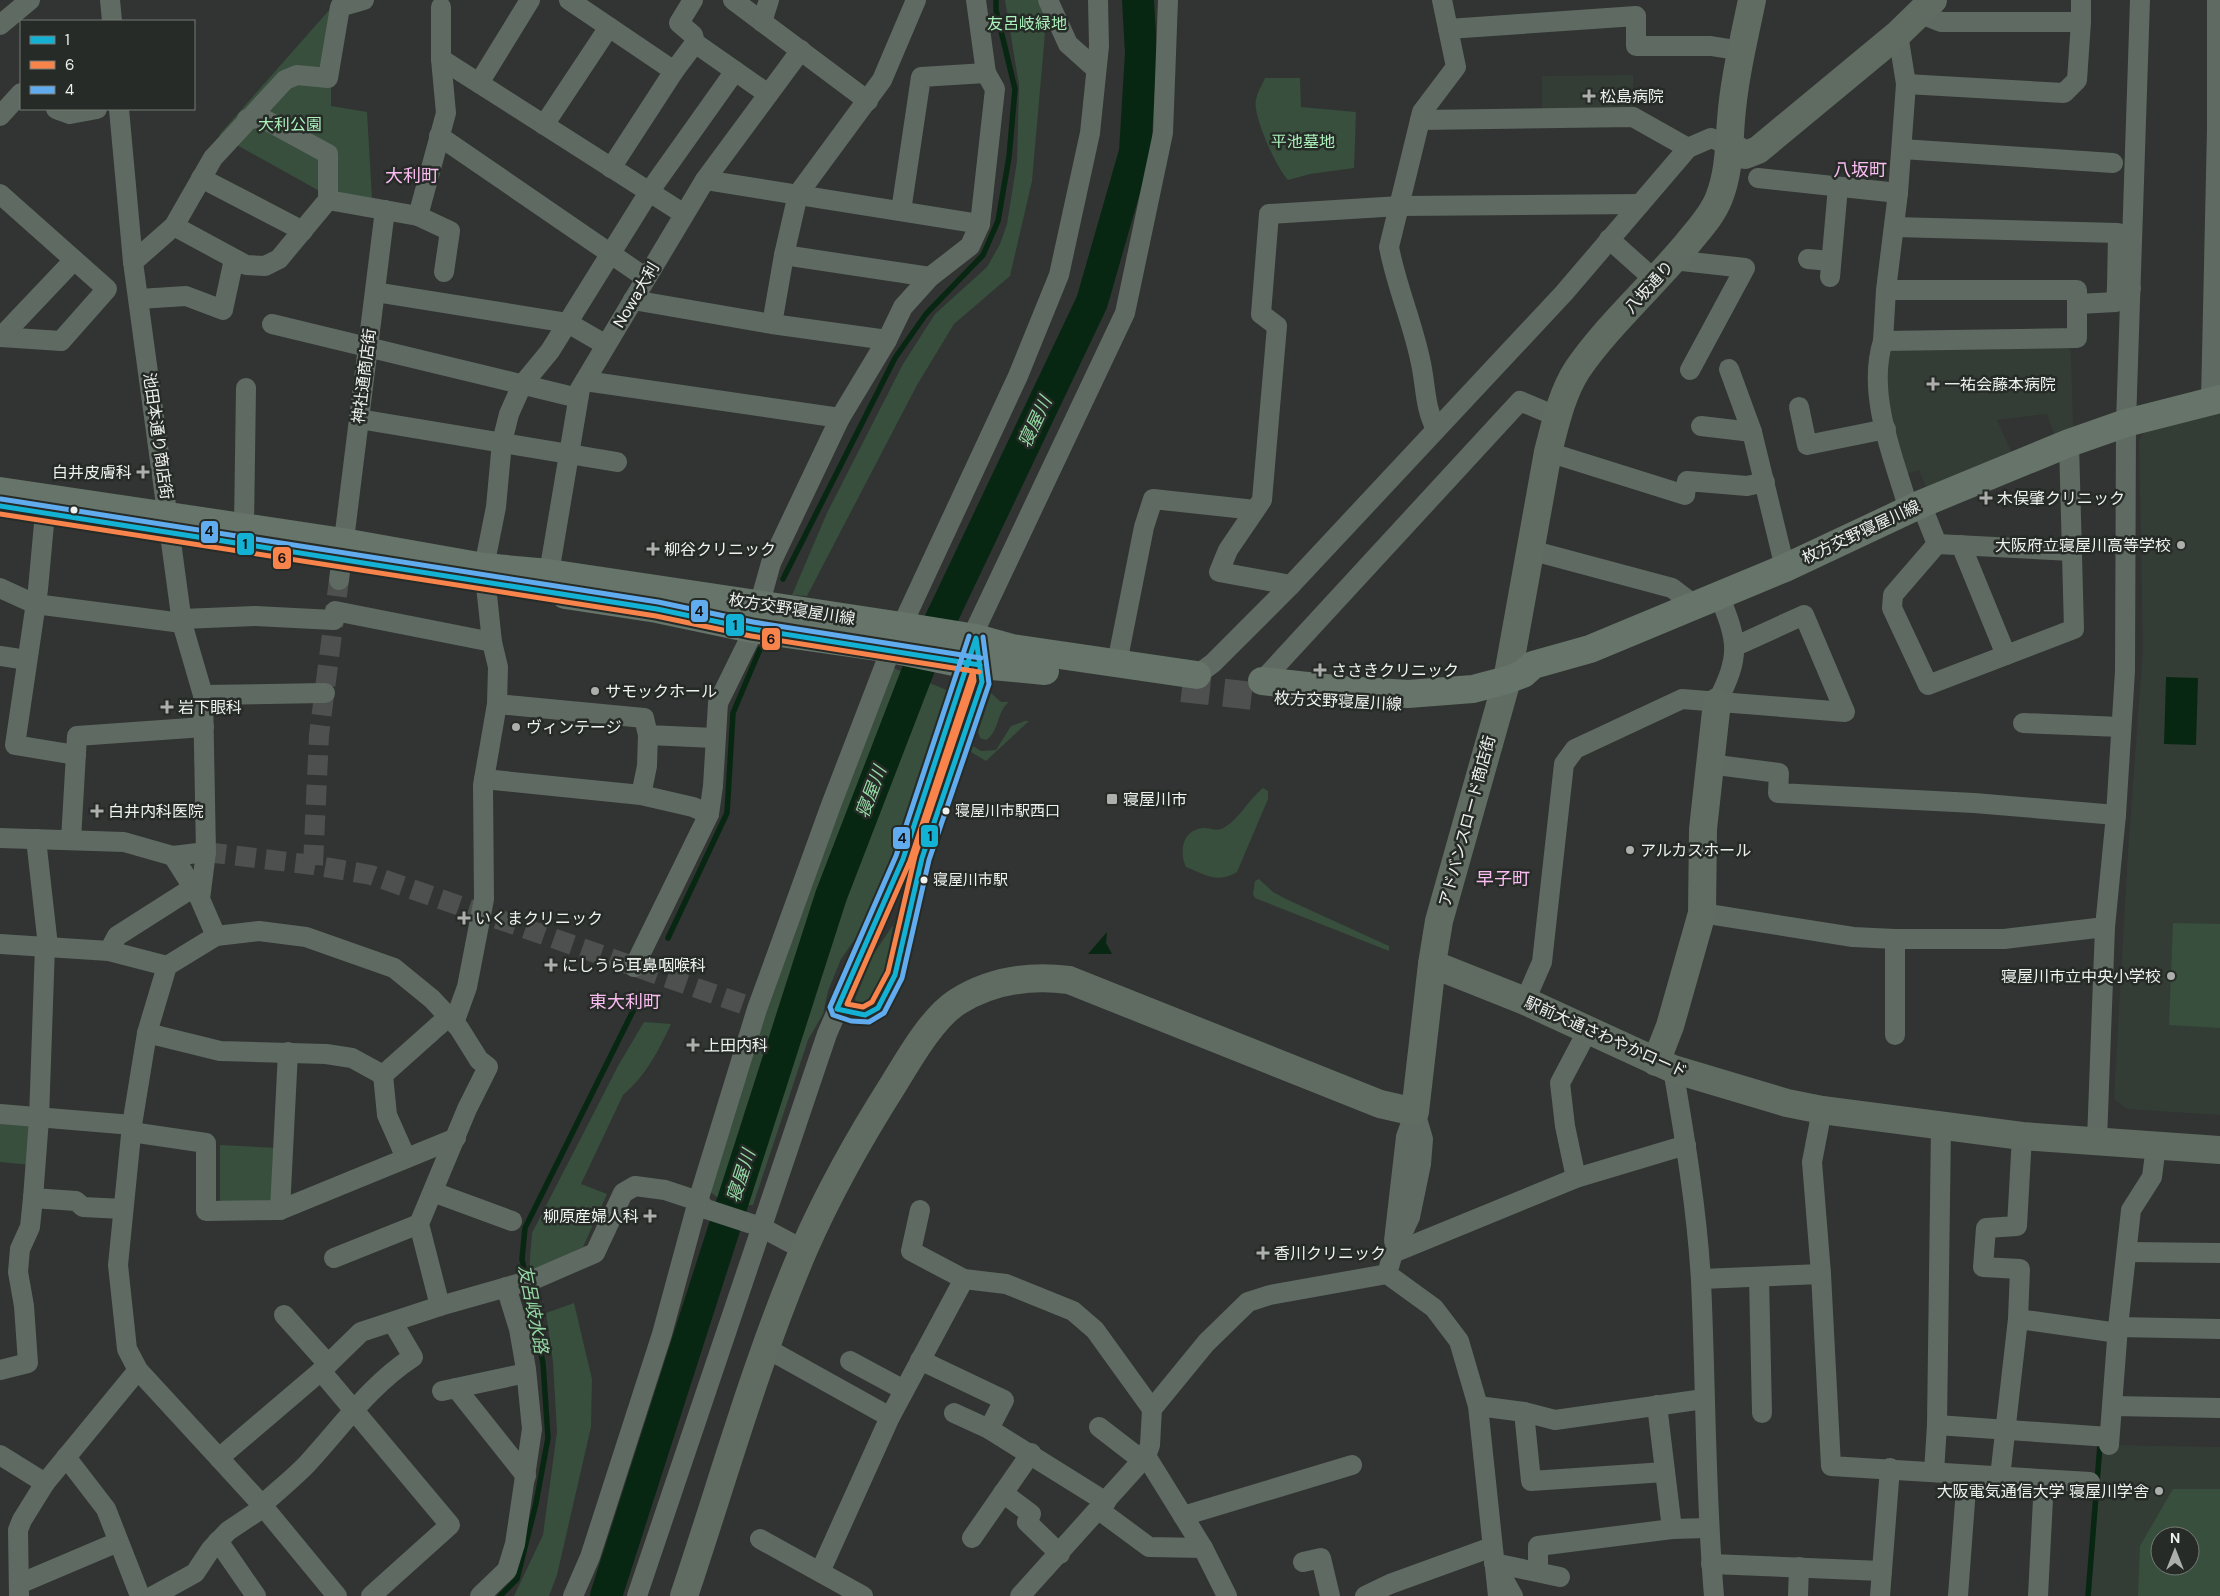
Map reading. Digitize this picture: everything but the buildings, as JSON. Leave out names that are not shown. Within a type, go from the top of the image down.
[{"type":"main road","name":"枚方交野寝屋川線","points":[[1257,689],[1344,690],[1408,694],[1473,689],[1507,680],[1524,674],[1533,666],[1590,649],[1693,604],[1785,568],[1915,507],[2069,442],[2126,423],[2216,400]]},
{"type":"main road","name":"枚方交野寝屋川線","points":[[0,490],[341,561],[485,575],[657,609],[755,616]]},
{"type":"main road","name":"枚方交野寝屋川線","points":[[0,506],[45,513],[170,526],[244,526],[341,561]]},
{"type":"main road","name":"枚方交野寝屋川線","points":[[485,575],[549,573],[755,616],[902,638],[970,637],[1012,648],[1117,663],[1189,682]]},
{"type":"main road","name":"枚方交野寝屋川線","points":[[902,638],[969,664],[1189,682]]},
{"type":"street","points":[[0,25],[30,0]]},
{"type":"street","points":[[110,0],[112,20]]},
{"type":"street","points":[[134,262],[174,226],[213,158],[285,80],[296,75],[328,78],[340,7],[364,0]]},
{"type":"street","points":[[479,83],[530,0]]},
{"type":"street","points":[[569,0],[674,71]]},
{"type":"street","points":[[693,0],[679,23],[693,35],[695,43],[768,94]]},
{"type":"street","points":[[733,0],[868,101]]},
{"type":"street","points":[[762,22],[769,0]]},
{"type":"street","points":[[772,324],[784,255],[798,194],[882,80],[916,0]]},
{"type":"street","points":[[634,967],[708,814],[713,786],[714,738],[718,703],[750,638],[771,563],[840,418],[887,340],[903,307],[930,277],[970,246],[980,224],[994,89],[986,73],[976,0]]},
{"type":"street","points":[[1048,0],[1068,44],[1096,69]]},
{"type":"street","points":[[573,1596],[590,1558],[662,1334],[702,1205],[761,1000],[830,805],[1018,376],[1059,275],[1090,133],[1099,46],[1098,0]]},
{"type":"street","points":[[638,1596],[758,1226],[837,1009],[903,859],[969,664],[970,637],[978,626],[1125,313],[1163,133],[1168,0]]},
{"type":"street","points":[[1436,430],[1428,414],[1421,360],[1393,266],[1390,247],[1422,112],[1456,67],[1442,0]]},
{"type":"street","name":"八坂通り","points":[[1507,680],[1548,452],[1558,417],[1576,372],[1596,344],[1656,281],[1709,216],[1720,197],[1731,146],[1731,119],[1752,0]]},
{"type":"street","points":[[1906,84],[2064,93],[2077,80],[2081,0]]},
{"type":"street","points":[[2096,1140],[2105,927],[2116,815],[2125,670],[2126,423],[2124,288],[2140,0]]},
{"type":"street","points":[[2216,400],[2219,129],[2217,0]]},
{"type":"street","points":[[418,216],[438,136],[446,113],[441,59],[440,2]]},
{"type":"street","points":[[1189,682],[1213,663],[1291,585],[1436,430],[1564,292],[1688,148],[1711,138],[1731,146],[1745,155],[1758,150],[1898,34],[1927,7],[1941,22],[2081,22]]},
{"type":"street","points":[[1448,29],[1636,16],[1636,46],[1711,46],[1742,51]]},
{"type":"street","points":[[544,125],[609,27]]},
{"type":"street","points":[[1898,34],[1906,84],[1895,227],[1886,290],[1883,341],[1878,356],[1878,390],[1886,430],[1915,507],[1937,544]]},
{"type":"street","points":[[611,168],[674,71],[695,43]]},
{"type":"street","name":"Nowa大利","points":[[549,573],[568,453],[581,390],[705,180],[800,50]]},
{"type":"street","points":[[441,59],[684,214]]},
{"type":"street","points":[[383,1074],[451,1020],[467,987],[484,900],[484,779],[497,704],[498,667],[492,642],[485,575],[496,507],[502,442],[509,414],[522,385],[550,351],[649,192],[735,71]]},
{"type":"street","points":[[901,211],[921,77],[986,73]]},
{"type":"street","points":[[0,116],[20,94]]},
{"type":"street","points":[[59,110],[70,114],[92,110]]},
{"type":"street","name":"池田本通り商店街","points":[[120,110],[134,262],[182,621],[202,695],[206,852],[197,893]]},
{"type":"street","points":[[174,226],[246,265],[265,266],[279,259],[328,200],[328,154],[262,118],[247,119]]},
{"type":"street","points":[[1420,120],[1633,118],[1688,148]]},
{"type":"street","points":[[438,136],[646,278]]},
{"type":"street","points":[[1902,149],[2113,163]]},
{"type":"street","points":[[201,178],[303,231]]},
{"type":"street","points":[[1758,178],[1898,193]]},
{"type":"street","points":[[705,180],[980,224]]},
{"type":"street","points":[[1808,259],[1830,270],[1838,187]]},
{"type":"street","points":[[328,200],[418,216],[450,231],[444,272]]},
{"type":"street","points":[[1291,585],[1219,572],[1228,550],[1262,500],[1277,326],[1261,314],[1269,214],[1400,206],[1640,204]]},
{"type":"street","points":[[1,337],[60,341],[107,289],[74,260],[4,205]]},
{"type":"street","name":"神社通商店街","points":[[341,561],[385,210]]},
{"type":"street","points":[[1895,227],[2118,233],[2124,288],[2116,302],[2078,304]]},
{"type":"street","points":[[1609,239],[1656,281]]},
{"type":"street","points":[[784,255],[930,277]]},
{"type":"street","points":[[139,299],[186,296],[223,310],[234,259]]},
{"type":"street","points":[[1,337],[74,260]]},
{"type":"street","points":[[1673,260],[1745,268],[1690,370]]},
{"type":"street","points":[[1883,341],[2077,338],[2077,290],[1886,290]]},
{"type":"street","points":[[375,292],[568,323],[606,346]]},
{"type":"street","points":[[633,300],[772,324],[887,340]]},
{"type":"street","points":[[272,324],[522,385],[840,418]]},
{"type":"street","points":[[1729,370],[1752,432],[1785,568]]},
{"type":"street","points":[[244,526],[246,388]]},
{"type":"street","points":[[1257,689],[1520,401],[1558,417]]},
{"type":"street","points":[[1799,407],[1807,445],[1886,430]]},
{"type":"street","points":[[359,419],[617,462]]},
{"type":"street","points":[[1701,426],[1752,432]]},
{"type":"street","points":[[1937,544],[1893,594],[1892,608],[1928,685],[2074,628],[2069,442]]},
{"type":"street","points":[[1548,452],[1685,495],[1687,481],[1747,486],[1765,482]]},
{"type":"street","points":[[1117,663],[1144,527],[1153,499],[1256,510]]},
{"type":"street","points":[[45,513],[35,604],[15,745],[76,755]]},
{"type":"street","points":[[1937,544],[2072,551]]},
{"type":"street","points":[[1961,545],[2006,655]]},
{"type":"street","points":[[1530,550],[1672,588],[1693,604]]},
{"type":"street","points":[[0,588],[35,604],[182,621],[255,616],[334,615],[492,642]]},
{"type":"street","points":[[1714,1596],[1708,1528],[1701,1279],[1686,1145],[1664,1066],[1670,1026],[1702,913],[1703,829],[1709,764],[1717,702],[1728,679],[1736,646],[1733,630],[1719,595]]},
{"type":"street","points":[[1525,1002],[1542,962],[1564,764],[1575,749],[1682,699],[1845,712],[1804,615],[1736,646]]},
{"type":"street","points":[[0,656],[27,660]]},
{"type":"street","points":[[837,1009],[852,1014],[866,1015],[878,1008],[895,976],[922,858],[982,682],[969,664]]},
{"type":"street","name":"アドバンスロード商店街","points":[[1415,1112],[1432,964],[1439,921],[1507,680]]},
{"type":"street","points":[[202,695],[325,693]]},
{"type":"street","points":[[497,704],[644,718],[648,735],[646,766],[641,795]]},
{"type":"street","points":[[2023,723],[2121,727]]},
{"type":"street","points":[[71,840],[77,736],[204,727]]},
{"type":"street","points":[[648,735],[714,738]]},
{"type":"street","points":[[1709,764],[1779,774],[1778,793],[1974,803],[2116,815]]},
{"type":"street","points":[[484,779],[641,795],[693,808],[708,814]]},
{"type":"street","points":[[0,838],[124,842],[173,856],[206,852]]},
{"type":"street","points":[[0,1370],[28,1363],[24,1306],[9,1273],[30,1227],[39,1119],[46,946],[36,839]]},
{"type":"street","points":[[173,856],[197,893],[216,936]]},
{"type":"street","points":[[868,942],[922,858]]},
{"type":"street","points":[[109,951],[117,936],[197,893]]},
{"type":"street","points":[[1702,913],[1853,937],[1895,939],[2004,939],[2105,927]]},
{"type":"street","points":[[336,1596],[263,1506],[138,1370],[127,1349],[118,1265],[131,1129],[147,1032],[167,966],[216,936],[259,931],[306,937],[394,968],[432,999],[451,1020],[479,1060],[488,1066],[419,1224],[440,1306]]},
{"type":"street","points":[[1895,939],[1895,1035]]},
{"type":"street","points":[[0,944],[109,951],[167,966]]},
{"type":"street","name":"駅前大通さわやかロード","points":[[1432,964],[1525,1002],[1664,1066],[1787,1103],[1822,1110],[2022,1136],[2220,1150]]},
{"type":"street","points":[[684,1596],[766,1348],[804,1250],[825,1203],[866,1127],[933,1025],[956,1003],[984,988],[1021,977],[1046,977],[1069,980],[1380,1104],[1415,1112],[1423,1139],[1421,1164],[1410,1217],[1393,1253],[1387,1274]]},
{"type":"street","points":[[1576,1178],[1565,1126],[1560,1083],[1588,1030]]},
{"type":"street","points":[[147,1032],[220,1052],[288,1052],[326,1054],[352,1058],[383,1074]]},
{"type":"street","points":[[280,1210],[288,1052]]},
{"type":"street","points":[[383,1074],[387,1115],[406,1158]]},
{"type":"street","points":[[1822,1110],[1812,1162],[1821,1274],[1831,1466],[1890,1468],[1967,1475],[2090,1482]]},
{"type":"street","points":[[0,1114],[131,1129],[206,1143],[206,1211],[280,1210],[456,1138]]},
{"type":"street","points":[[1934,1472],[1937,1425],[1936,1125]]},
{"type":"street","points":[[2000,1477],[2018,1319],[2020,1268],[1983,1267],[1986,1228],[2017,1226],[2022,1136]]},
{"type":"street","points":[[1393,1253],[1576,1178],[1686,1145]]},
{"type":"street","points":[[1937,1425],[2109,1441],[2112,1406],[2112,1331],[2126,1252],[2131,1210],[2152,1177],[2156,1146]]},
{"type":"street","points":[[219,1458],[324,1367],[361,1332],[440,1306],[535,1279],[595,1253],[623,1193],[634,1186],[665,1190],[758,1226],[804,1250]]},
{"type":"street","points":[[433,1192],[512,1221]]},
{"type":"street","points":[[33,1198],[76,1201],[83,1207],[124,1208]]},
{"type":"street","points":[[920,1210],[911,1251],[964,1279],[1006,1284],[1073,1311],[1095,1330],[1152,1409]]},
{"type":"street","points":[[334,1258],[419,1224]]},
{"type":"street","points":[[2126,1252],[2220,1253]]},
{"type":"street","points":[[1020,1596],[1060,1554],[1146,1456],[1150,1445],[1152,1409],[1206,1343],[1248,1302],[1270,1295],[1387,1274],[1434,1308],[1458,1341],[1478,1406],[1498,1596]]},
{"type":"street","points":[[1701,1279],[1821,1274]]},
{"type":"street","points":[[1759,1276],[1762,1413]]},
{"type":"street","points":[[820,1572],[890,1417],[964,1279]]},
{"type":"street","points":[[480,1596],[507,1570],[515,1544],[532,1428],[519,1329],[508,1286]]},
{"type":"street","points":[[284,1315],[353,1409],[450,1525],[371,1596]]},
{"type":"street","points":[[2018,1319],[2112,1331],[2220,1330]]},
{"type":"street","points":[[166,1593],[195,1574],[218,1541],[228,1531],[263,1506],[306,1464],[353,1409],[390,1372],[413,1357],[393,1323]]},
{"type":"street","points":[[766,1348],[890,1417]]},
{"type":"street","points":[[920,1360],[1004,1400],[989,1428]]},
{"type":"street","points":[[850,1361],[904,1390]]},
{"type":"street","points":[[118,1542],[14,1592],[18,1530],[22,1520],[45,1483],[138,1370]]},
{"type":"street","points":[[526,1373],[449,1390],[526,1476]]},
{"type":"street","points":[[1478,1406],[1524,1412],[1555,1420],[1704,1399]]},
{"type":"street","points":[[1657,1405],[1672,1529]]},
{"type":"street","points":[[2112,1406],[2220,1408]]},
{"type":"street","points":[[1524,1412],[1532,1482],[1665,1472]]},
{"type":"street","points":[[954,1413],[989,1428],[1031,1453],[1102,1506],[1149,1547],[1203,1548]]},
{"type":"street","points":[[1099,1427],[1134,1454],[1146,1456],[1203,1548],[1227,1596]]},
{"type":"street","points":[[972,1538],[1031,1453]]},
{"type":"street","points":[[0,1455],[45,1483]]},
{"type":"street","points":[[66,1457],[106,1509],[140,1596]]},
{"type":"street","points":[[1183,1516],[1352,1465]]},
{"type":"street","points":[[1880,1596],[1890,1468]]},
{"type":"street","points":[[1958,1596],[1967,1475]]},
{"type":"street","points":[[2038,1596],[2044,1480]]},
{"type":"street","points":[[1003,1493],[1031,1514],[1027,1522],[1060,1554]]},
{"type":"street","points":[[1538,1572],[1538,1546],[1672,1529],[1708,1528]]},
{"type":"street","points":[[760,1538],[864,1596]]},
{"type":"street","points":[[218,1541],[256,1596]]},
{"type":"street","points":[[1493,1555],[1513,1596]]},
{"type":"street","points":[[1365,1596],[1390,1584],[1493,1555],[1538,1572],[1560,1577]]},
{"type":"street","points":[[1303,1562],[1321,1558],[1330,1596]]},
{"type":"street","points":[[1711,1564],[1882,1570]]},
{"type":"street","points":[[1798,1596],[1800,1567]]},
{"type":"shaded area","points":[[1633,75],[1633,111],[1542,111],[1542,76]]},
{"type":"shaded area","points":[[2061,343],[2071,351],[2073,431],[2056,439],[2047,414],[1997,420],[2012,453],[1928,492],[1919,470],[1903,475],[1882,389],[1889,347]]},
{"type":"shaded area","points":[[2220,409],[2220,1115],[2127,1109],[2114,1099],[2128,852],[2143,649],[2139,441],[2148,426]]},
{"type":"shaded area","points":[[2166,677],[2198,678],[2196,745],[2164,744]]},
{"type":"shaded area","points":[[1107,932],[1106,943],[1112,954],[1088,954]]},
{"type":"shaded area","name":"大阪電気通信大学 寝屋川学舎","points":[[2102,1445],[2220,1447],[2220,1596],[2091,1596]]},
{"type":"green space","name":"友呂岐緑地","points":[[1005,0],[1043,0],[1047,10],[1032,181],[1010,276],[954,324],[917,385],[807,596],[792,595],[827,513],[903,364],[935,314],[987,267],[1000,244],[1007,224],[1017,161],[1019,85]]},
{"type":"green space","name":"大利公園","points":[[331,8],[331,106],[367,112],[372,199],[323,193],[219,135]]},
{"type":"green space","name":"平池墓地","points":[[1265,78],[1300,78],[1301,107],[1356,112],[1354,168],[1310,174],[1288,180],[1272,154],[1258,117],[1256,100]]},
{"type":"green space","points":[[891,667],[949,691],[895,850],[860,932],[841,959],[828,991],[823,1014],[808,1040],[753,1205],[728,1202],[717,1197],[708,1189],[769,998]]},
{"type":"green space","points":[[991,693],[1001,702],[1009,702],[1002,711],[994,732],[986,740],[980,738],[978,732]]},
{"type":"green space","points":[[1029,721],[986,761],[971,752],[973,746],[981,751],[996,750],[1011,726]]},
{"type":"green space","points":[[1263,788],[1268,791],[1268,799],[1237,872],[1230,876],[1217,878],[1186,867],[1183,849],[1190,833],[1203,828],[1222,829],[1235,819]]},
{"type":"green space","points":[[1259,879],[1273,892],[1389,946],[1389,951],[1255,898],[1253,894],[1255,881]]},
{"type":"green space","points":[[2173,923],[2220,924],[2220,1028],[2169,1025]]},
{"type":"green space","points":[[893,925],[886,968],[866,1004],[862,1006],[856,1004],[855,999],[873,955]]},
{"type":"green space","points":[[644,1022],[671,1024],[645,1071],[623,1095],[581,1184],[607,1194],[583,1247],[529,1271],[532,1233],[618,1066]]},
{"type":"green space","points":[[0,1119],[27,1122],[34,1132],[31,1165],[0,1162]]},
{"type":"green space","points":[[220,1145],[278,1148],[277,1207],[220,1209]]},
{"type":"green space","points":[[574,1303],[592,1379],[591,1427],[557,1575],[549,1596],[514,1596],[543,1535],[557,1432],[553,1362],[546,1313]]},
{"type":"green space","points":[[2173,1489],[2220,1489],[2220,1596],[2138,1596],[2140,1546],[2150,1529],[2150,1576],[2200,1576],[2200,1526],[2152,1526]]},
{"type":"waterway","points":[[783,579],[895,358],[926,314],[983,255],[998,221],[1009,157],[1015,89],[996,10],[996,0]]},
{"type":"waterway","name":"寝屋川","points":[[606,1596],[831,896],[924,655],[1092,302],[1135,152],[1141,53],[1138,0]]},
{"type":"waterway","points":[[668,938],[727,813],[733,713],[760,649]]},
{"type":"waterway","name":"友呂岐水路","points":[[500,1596],[517,1579],[536,1503],[548,1438],[543,1363],[522,1259],[525,1228],[635,1007]]},
{"type":"waterway","points":[[2088,1596],[2100,1445]]},
{"type":"tunnel","points":[[313,865],[319,735],[339,580]]},
{"type":"tunnel","points":[[1182,688],[1253,696]]},
{"type":"tunnel","points":[[206,852],[313,865],[371,875],[757,1009]]},
{"type":"transit line","name":"4","points":[[1,499],[658,602],[753,622],[981,658]]},
{"type":"transit line","name":"1","points":[[0,506],[657,609],[752,629],[980,665]]},
{"type":"transit line","name":"6","points":[[0,514],[656,616],[751,636],[979,672]]},
{"type":"transit line","name":"4","points":[[969,636],[896,856],[830,1007],[833,1015],[851,1021],[869,1022],[884,1013],[902,978],[929,860],[989,684],[983,637]]},
{"type":"transit line","name":"1","points":[[976,638],[982,682],[922,858],[895,975],[878,1008],[865,1015],[837,1009],[903,859],[976,638]]},
{"type":"transit line","name":"6","points":[[973,671],[974,681],[915,856],[888,972],[872,1002],[863,1007],[847,1004],[910,861],[973,671]]},
{"type":"place","name":"松島病院","points":[[1589,96]]},
{"type":"place","name":"一祐会藤本病院","points":[[1933,384]]},
{"type":"place","name":"白井皮膚科","points":[[143,472]]},
{"type":"place","name":"木俣肇クリニック","points":[[1986,498]]},
{"type":"place","name":"大阪府立寝屋川高等学校","points":[[2181,545]]},
{"type":"place","name":"柳谷クリニック","points":[[653,549]]},
{"type":"place","name":"ささきクリニック","points":[[1320,670]]},
{"type":"place","name":"サモックホール","points":[[595,691]]},
{"type":"place","name":"岩下眼科","points":[[167,707]]},
{"type":"place","name":"ヴィンテージ","points":[[516,727]]},
{"type":"place","name":"寝屋川市","points":[[1112,799]]},
{"type":"place","name":"白井内科医院","points":[[97,811]]},
{"type":"place","name":"寝屋川市駅西口","points":[[946,811]]},
{"type":"place","name":"アルカスホール","points":[[1630,850]]},
{"type":"place","name":"寝屋川市駅","points":[[924,880]]},
{"type":"place","name":"いくまクリニック","points":[[464,918]]},
{"type":"place","name":"にしうら耳鼻咽喉科","points":[[551,965]]},
{"type":"place","name":"寝屋川市立中央小学校","points":[[2171,976]]},
{"type":"place","name":"上田内科","points":[[693,1045]]},
{"type":"place","name":"柳原産婦人科","points":[[650,1216]]},
{"type":"place","name":"香川クリニック","points":[[1263,1253]]},
{"type":"place","name":"大阪電気通信大学 寝屋川学舎","points":[[2159,1491]]},
{"type":"district","name":"八坂町","points":[[1860,170]]},
{"type":"district","name":"大利町","points":[[412,176]]},
{"type":"district","name":"早子町","points":[[1503,879]]},
{"type":"district","name":"東大利町","points":[[625,1002]]}]
